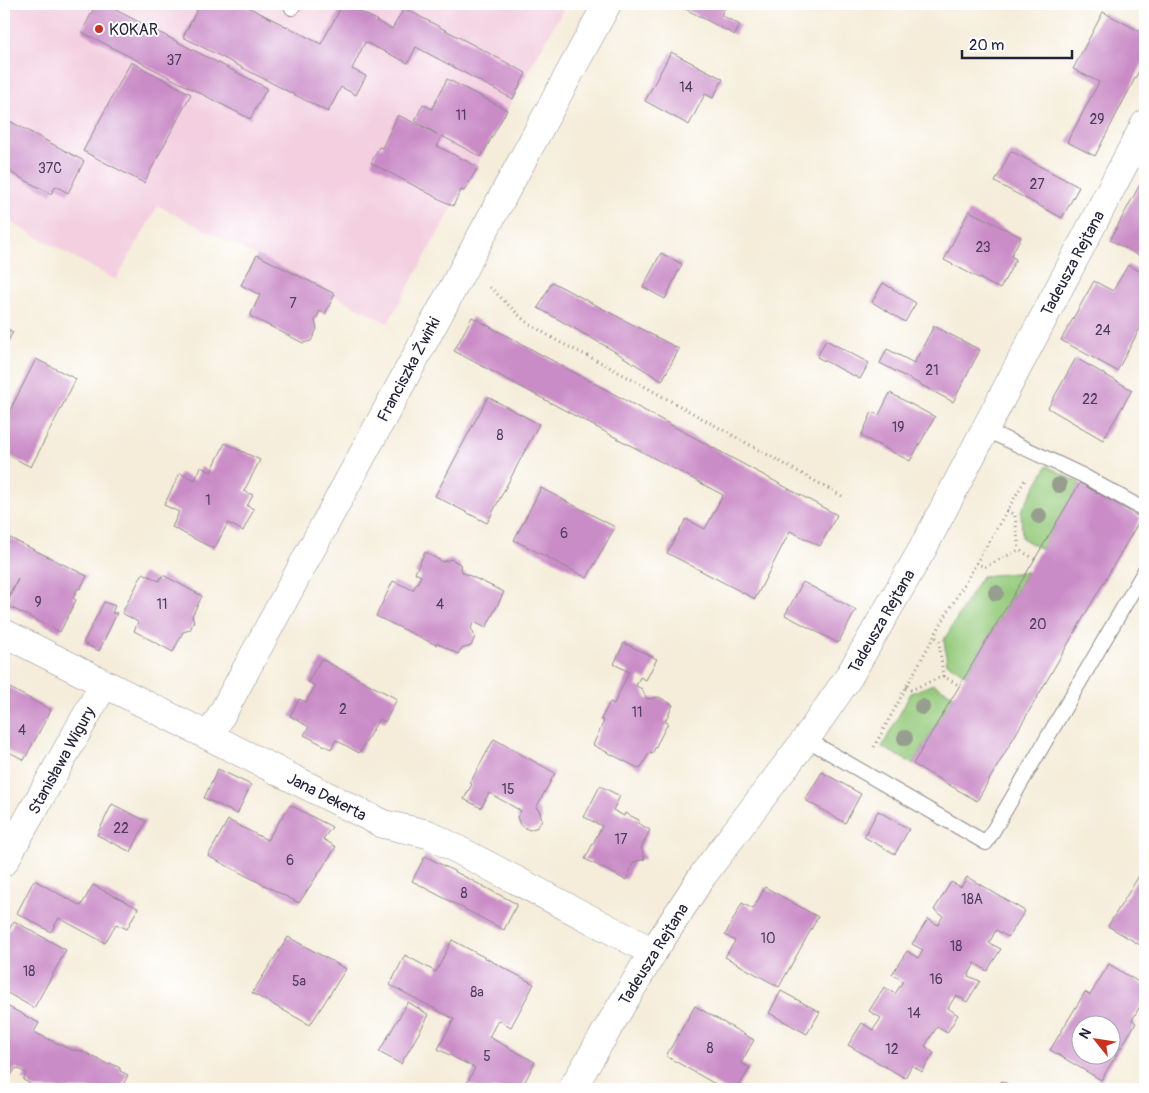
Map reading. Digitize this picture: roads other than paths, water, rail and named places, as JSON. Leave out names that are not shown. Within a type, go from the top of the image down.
[{"type":"street","name":"Franciszka Żwirki","points":[[210,736],[607,4]]},
{"type":"street","name":"Tadeusza Rejtana","points":[[572,1089],[652,952],[703,876],[806,739],[853,670],[922,550],[1145,124]]},
{"type":"street","name":"Jana Dekerta","points":[[4,633],[383,824],[428,834],[652,952]]},
{"type":"street","name":"Stanisława Wigury","points":[[4,862],[104,684]]},
{"type":"lane","points":[[984,429],[1082,475],[1145,510]]},
{"type":"lane","points":[[806,739],[860,772],[986,843],[1145,570]]},
{"type":"place","name":"KOKAR","points":[[99,29]]}]
